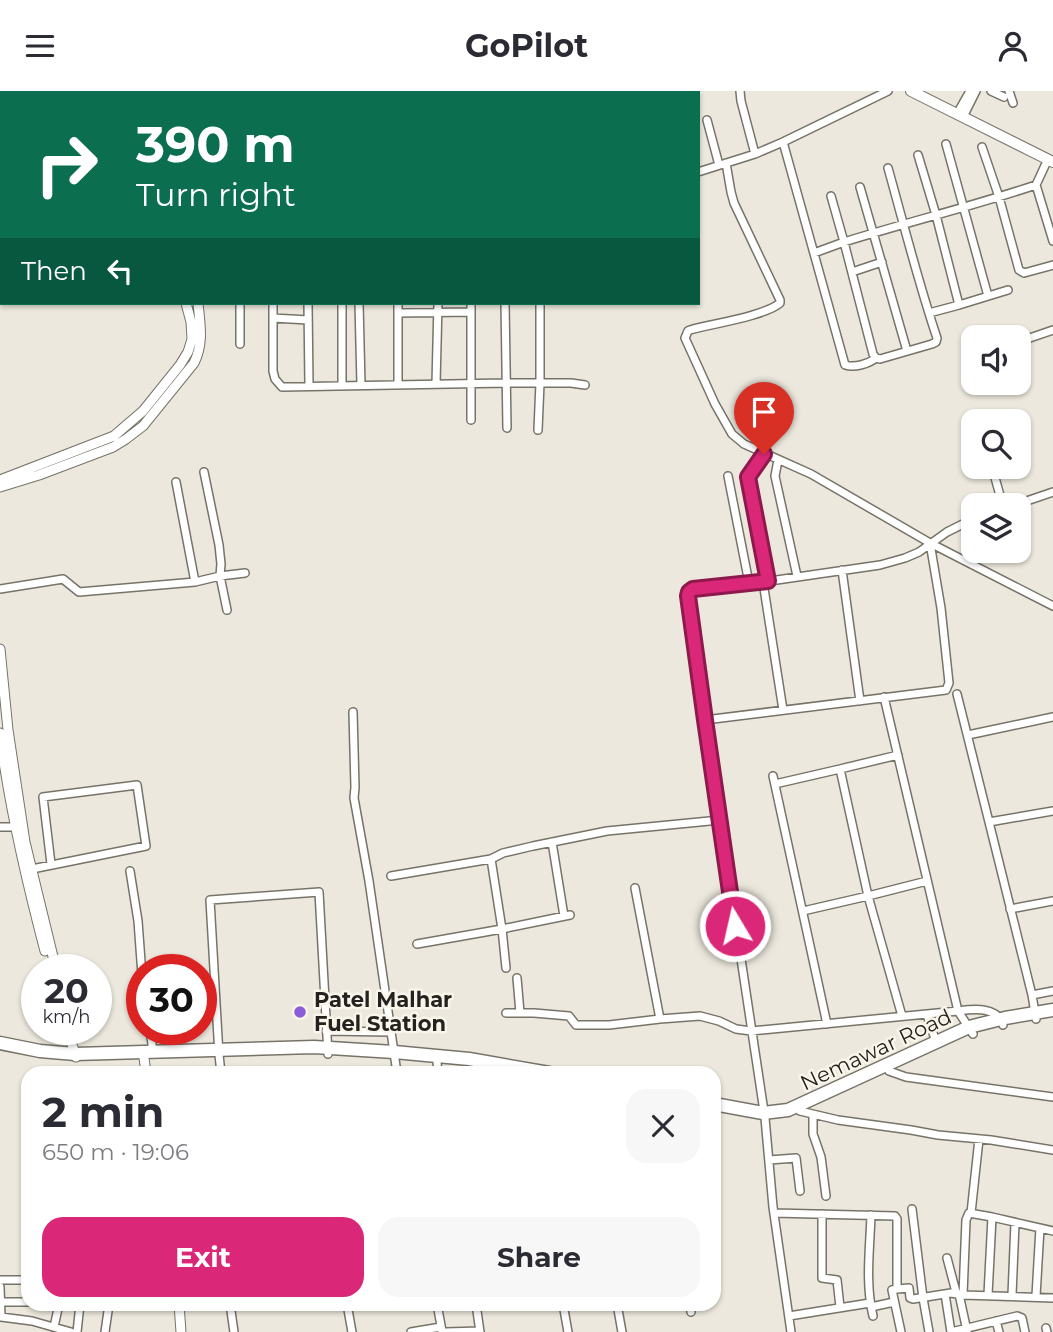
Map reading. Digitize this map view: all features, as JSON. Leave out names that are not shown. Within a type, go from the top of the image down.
[{"type":"highway","name":"Nemawar Road","points":[[721,1109],[756,1118],[788,1110],[936,1042],[971,1030],[1053,1010]]},
{"type":"highway","name":"Nemawar Road","points":[[1036,1016],[1053,1016]]},
{"type":"highway","name":"Nemawar Road","points":[[764,1115],[777,1118],[800,1111],[971,1030]]},
{"type":"highway","points":[[0,1042],[76,1056]]},
{"type":"highway","points":[[0,1049],[50,1057],[328,1051],[469,1059],[495,1066]]},
{"type":"highway","points":[[394,1055],[434,1066]]},
{"type":"main road","points":[[911,91],[1050,161]]},
{"type":"street","points":[[740,91],[755,154]]},
{"type":"street","points":[[700,171],[755,154],[888,91]]},
{"type":"street","points":[[960,115],[970,91]]},
{"type":"street","points":[[960,115],[976,91]]},
{"type":"street","points":[[991,91],[1007,94],[1013,103]]},
{"type":"street","points":[[707,120],[734,203],[780,303],[742,318],[688,331],[685,338],[732,434],[744,445],[811,474],[930,543],[1053,606]]},
{"type":"street","points":[[783,142],[845,365],[870,363],[876,358],[936,342],[937,338],[888,168]]},
{"type":"street","points":[[946,144],[988,296]]},
{"type":"street","points":[[982,147],[1019,270],[1024,273],[1053,265]]},
{"type":"street","points":[[918,155],[959,305]]},
{"type":"street","points":[[814,253],[1036,185],[1050,161]]},
{"type":"street","points":[[1036,185],[1053,241]]},
{"type":"street","points":[[860,187],[907,351]]},
{"type":"street","points":[[831,195],[876,358]]},
{"type":"street","points":[[852,271],[882,262]]},
{"type":"street","points":[[929,313],[1008,290]]},
{"type":"street","points":[[0,480],[114,436],[143,411],[188,352],[191,322],[187,305]]},
{"type":"street","points":[[0,487],[113,447],[143,426],[194,363],[199,353],[202,336],[198,305]]},
{"type":"street","points":[[240,305],[240,344]]},
{"type":"street","points":[[273,305],[272,371],[282,387],[471,383],[585,385]]},
{"type":"street","points":[[308,305],[309,386]]},
{"type":"street","points":[[342,305],[342,386]]},
{"type":"street","points":[[359,305],[361,385]]},
{"type":"street","points":[[398,305],[398,384]]},
{"type":"street","points":[[436,384],[438,305]]},
{"type":"street","points":[[471,305],[471,420]]},
{"type":"street","points":[[505,305],[507,428]]},
{"type":"street","points":[[538,430],[540,305]]},
{"type":"street","points":[[398,313],[471,312]]},
{"type":"street","points":[[273,318],[308,320]]},
{"type":"street","points":[[342,319],[360,319]]},
{"type":"street","points":[[1031,338],[1053,330]]},
{"type":"street","points":[[764,454],[748,477],[783,710]]},
{"type":"street","points":[[778,460],[775,477],[797,576]]},
{"type":"street","points":[[204,472],[219,545],[220,576],[227,610]]},
{"type":"street","points":[[728,476],[749,583]]},
{"type":"street","points":[[176,482],[195,582]]},
{"type":"street","points":[[1031,500],[1053,492]]},
{"type":"street","points":[[791,1332],[774,1213],[764,1115],[691,627],[689,592],[693,589],[880,565],[905,558],[961,525]]},
{"type":"street","points":[[705,720],[946,690],[949,683],[941,608],[930,543]]},
{"type":"street","points":[[842,570],[860,701]]},
{"type":"street","points":[[0,589],[63,579],[79,592],[195,582],[245,573]]},
{"type":"street","points":[[0,649],[28,870],[47,954]]},
{"type":"street","points":[[957,694],[1036,1016]]},
{"type":"street","points":[[884,697],[958,1011],[971,1030]]},
{"type":"street","points":[[353,712],[354,798],[396,1066]]},
{"type":"street","points":[[968,735],[1053,717]]},
{"type":"street","points":[[0,733],[5,779],[15,827],[52,954]]},
{"type":"street","points":[[827,1024],[774,780],[840,769],[898,755]]},
{"type":"street","points":[[840,769],[868,896],[902,1016]]},
{"type":"street","points":[[28,870],[146,846],[137,785],[43,797],[51,864]]},
{"type":"street","points":[[989,822],[1053,811]]},
{"type":"street","points":[[391,876],[491,859],[503,853],[607,831],[720,820]]},
{"type":"street","points":[[0,827],[15,827]]},
{"type":"street","points":[[417,944],[567,916],[552,842]]},
{"type":"street","points":[[491,859],[506,968]]},
{"type":"street","points":[[130,871],[140,954]]},
{"type":"street","points":[[803,911],[926,881]]},
{"type":"street","points":[[635,888],[660,1019]]},
{"type":"street","points":[[220,1066],[210,900],[319,892],[328,1051]]},
{"type":"street","points":[[1010,909],[1053,901]]},
{"type":"street","points":[[517,978],[520,1013]]},
{"type":"street","points":[[1032,995],[1053,991]]},
{"type":"street","points":[[506,1013],[569,1016],[576,1025],[609,1025],[700,1016],[751,1031],[980,1008],[996,1015],[1002,1022]]},
{"type":"street","points":[[927,1015],[936,1042]]},
{"type":"street","points":[[326,1031],[391,1032]]},
{"type":"street","points":[[72,1045],[76,1056]]},
{"type":"street","points":[[147,1066],[149,1045]]},
{"type":"street","points":[[889,1071],[906,1077],[1053,1097]]},
{"type":"street","points":[[800,1111],[938,1135],[1053,1150]]},
{"type":"street","points":[[813,1115],[813,1134],[821,1157],[826,1196]]},
{"type":"street","points":[[959,1294],[966,1220],[971,1213],[979,1139]]},
{"type":"street","points":[[769,1160],[796,1158],[800,1191]]},
{"type":"street","points":[[912,1209],[929,1332]]},
{"type":"street","points":[[774,1213],[891,1214],[897,1219],[897,1289]]},
{"type":"street","points":[[971,1213],[1053,1231]]},
{"type":"street","points":[[822,1214],[822,1278],[837,1280],[840,1307]]},
{"type":"street","points":[[870,1215],[870,1305],[873,1315]]},
{"type":"street","points":[[988,1295],[992,1217]]},
{"type":"street","points":[[1012,1295],[1015,1223]]},
{"type":"street","points":[[1037,1296],[1040,1229]]},
{"type":"street","points":[[947,1258],[967,1330]]},
{"type":"street","points":[[0,1280],[21,1280]]},
{"type":"street","points":[[0,1287],[1,1317],[32,1321],[71,1332]]},
{"type":"street","points":[[901,1332],[892,1290],[909,1289],[910,1298],[959,1294],[1053,1298]]},
{"type":"street","points":[[945,1294],[951,1332],[1020,1316],[1025,1332]]},
{"type":"street","points":[[1,1302],[21,1303]]},
{"type":"street","points":[[789,1316],[840,1307],[894,1302]]},
{"type":"street","points":[[54,1327],[57,1311]]},
{"type":"street","points":[[77,1332],[79,1311]]},
{"type":"street","points":[[105,1332],[108,1311]]},
{"type":"street","points":[[180,1311],[181,1332]]},
{"type":"street","points":[[231,1311],[234,1332]]},
{"type":"street","points":[[348,1311],[352,1332]]},
{"type":"street","points":[[439,1311],[443,1330]]},
{"type":"street","points":[[411,1332],[480,1332],[477,1311]]},
{"type":"street","points":[[564,1311],[568,1332]]},
{"type":"street","points":[[618,1311],[622,1332]]},
{"type":"street","points":[[996,1321],[999,1332]]},
{"type":"place","name":"Patel Malhar Fuel Station","points":[[300,1012]]},
{"type":"route","points":[[735,926],[688,596],[693,589],[768,581],[748,477],[764,454]]}]
